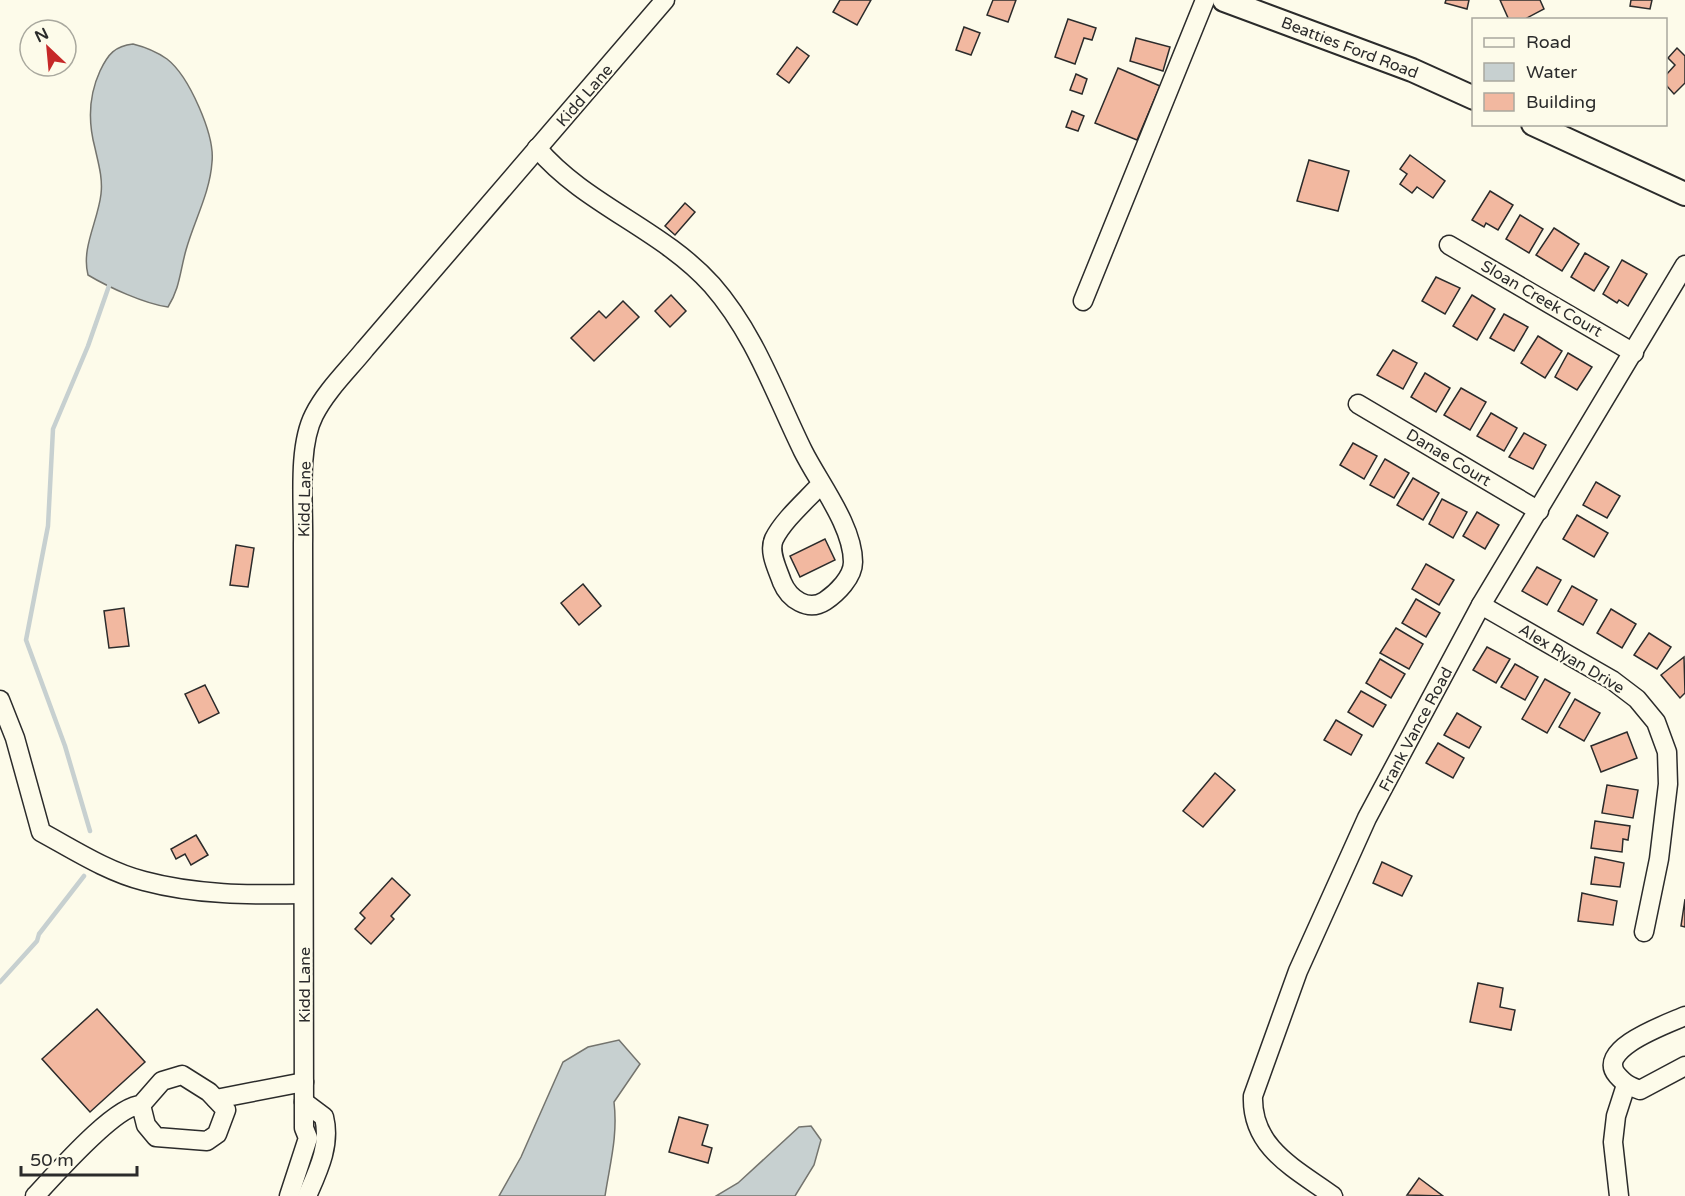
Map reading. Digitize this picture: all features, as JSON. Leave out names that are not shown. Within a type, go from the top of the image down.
[{"type":"main road","name":"Beatties Ford Road","points":[[1224,0],[1412,70],[1472,98]]},
{"type":"main road","points":[[1537,126],[1685,194]]},
{"type":"street","name":"Kidd Lane","points":[[289,1196],[308,1138],[303,1128],[303,544],[304,467],[309,430],[323,401],[665,0]]},
{"type":"street","points":[[1083,301],[1205,0]]},
{"type":"street","points":[[537,148],[556,170],[660,240],[711,284],[735,315],[760,355],[803,451],[821,483],[852,543],[854,565],[840,590],[822,603],[801,604],[786,593],[773,558],[774,540],[821,483]]},
{"type":"street","name":"Sloan Creek Court","points":[[1449,245],[1634,353]]},
{"type":"street","name":"Frank Vance Road","points":[[1333,1196],[1277,1156],[1267,1145],[1254,1117],[1253,1096],[1298,971],[1367,818],[1482,605],[1685,265]]},
{"type":"street","name":"Danae Court","points":[[1358,404],[1539,511]]},
{"type":"street","name":"Alex Ryan Drive","points":[[1482,605],[1612,680],[1637,699],[1656,722],[1667,752],[1668,784],[1659,859],[1644,932]]},
{"type":"street","points":[[0,700],[15,738],[41,832],[89,858],[142,881],[192,890],[252,895],[303,894]]},
{"type":"street","points":[[1685,1016],[1623,1046],[1613,1057],[1614,1071],[1626,1085],[1640,1090],[1685,1066]]},
{"type":"street","points":[[35,1196],[104,1126],[135,1105],[141,1105],[162,1080],[182,1075],[197,1083],[226,1110],[216,1134],[207,1141],[156,1137],[146,1125],[141,1105]]},
{"type":"street","points":[[216,1099],[304,1082]]},
{"type":"street","points":[[1619,1196],[1613,1143],[1616,1116],[1626,1085]]},
{"type":"street","points":[[304,1102],[324,1117],[327,1130],[320,1164],[307,1196]]},
{"type":"water","points":[[133,44],[167,59],[184,78],[205,122],[212,151],[211,173],[205,196],[186,250],[177,286],[168,307],[138,299],[106,285],[88,275],[86,265],[88,245],[101,188],[100,170],[91,128],[91,109],[96,80],[109,56],[121,47]]},
{"type":"water","points":[[619,1040],[640,1064],[614,1102],[614,1138],[605,1196],[499,1196],[521,1157],[563,1062],[588,1047]]},
{"type":"water","points":[[811,1126],[821,1140],[814,1165],[795,1196],[716,1196],[738,1183],[799,1127]]},
{"type":"building","points":[[840,0],[871,0],[857,25],[833,12]]},
{"type":"building","points":[[993,0],[1016,0],[1008,22],[987,15]]},
{"type":"building","points":[[1446,0],[1469,0],[1467,9],[1445,3]]},
{"type":"building","points":[[1500,0],[1540,0],[1544,9],[1527,18],[1508,18]]},
{"type":"building","points":[[1631,0],[1652,0],[1650,9],[1630,6]]},
{"type":"building","points":[[1068,19],[1096,28],[1092,40],[1084,38],[1075,64],[1055,57]]},
{"type":"building","points":[[964,27],[980,33],[971,55],[956,50]]},
{"type":"building","points":[[1136,38],[1170,47],[1163,71],[1130,61]]},
{"type":"building","points":[[797,47],[809,56],[789,83],[777,74]]},
{"type":"building","points":[[1677,48],[1685,56],[1685,83],[1674,94],[1667,86],[1667,74],[1675,65],[1668,58]]},
{"type":"building","points":[[1118,68],[1160,86],[1137,140],[1095,123]]},
{"type":"building","points":[[1076,74],[1087,79],[1082,94],[1070,90]]},
{"type":"building","points":[[1072,111],[1084,116],[1078,131],[1066,127]]},
{"type":"building","points":[[1410,155],[1445,181],[1433,198],[1417,187],[1412,193],[1400,184],[1407,174],[1400,169]]},
{"type":"building","points":[[1309,160],[1349,171],[1338,211],[1297,201]]},
{"type":"building","points":[[1490,191],[1513,205],[1498,230],[1486,223],[1484,227],[1472,220]]},
{"type":"building","points":[[685,203],[695,212],[675,235],[665,226]]},
{"type":"building","points":[[1520,215],[1543,229],[1529,253],[1506,239]]},
{"type":"building","points":[[1554,228],[1579,244],[1562,271],[1536,255]]},
{"type":"building","points":[[1585,253],[1609,267],[1594,291],[1571,277]]},
{"type":"building","points":[[1622,260],[1647,274],[1628,306],[1619,300],[1617,303],[1603,294]]},
{"type":"building","points":[[1436,277],[1460,288],[1445,314],[1422,301]]},
{"type":"building","points":[[671,295],[686,311],[670,327],[655,311]]},
{"type":"building","points":[[1472,295],[1495,309],[1477,340],[1453,326]]},
{"type":"building","points":[[623,301],[639,317],[594,361],[571,338],[599,311],[606,318]]},
{"type":"building","points":[[1504,314],[1528,327],[1514,351],[1490,338]]},
{"type":"building","points":[[1538,336],[1562,351],[1545,378],[1521,363]]},
{"type":"building","points":[[1393,350],[1417,363],[1403,389],[1377,375]]},
{"type":"building","points":[[1568,353],[1592,367],[1577,390],[1555,377]]},
{"type":"building","points":[[1425,373],[1450,388],[1436,412],[1411,397]]},
{"type":"building","points":[[1461,388],[1486,402],[1470,430],[1444,415]]},
{"type":"building","points":[[1491,413],[1517,428],[1504,451],[1477,436]]},
{"type":"building","points":[[1524,433],[1546,445],[1533,469],[1509,457]]},
{"type":"building","points":[[1353,443],[1377,456],[1364,479],[1340,465]]},
{"type":"building","points":[[1385,459],[1409,473],[1394,498],[1370,485]]},
{"type":"building","points":[[1413,478],[1439,493],[1423,520],[1397,505]]},
{"type":"building","points":[[1596,482],[1620,496],[1607,518],[1583,505]]},
{"type":"building","points":[[1442,499],[1467,512],[1453,538],[1429,524]]},
{"type":"building","points":[[1477,512],[1499,525],[1485,549],[1463,536]]},
{"type":"building","points":[[1577,515],[1608,533],[1594,557],[1563,539]]},
{"type":"building","points":[[825,539],[835,560],[800,577],[790,556]]},
{"type":"building","points":[[236,545],[254,548],[248,587],[230,585]]},
{"type":"building","points":[[1426,564],[1454,580],[1439,605],[1412,589]]},
{"type":"building","points":[[1537,567],[1561,580],[1547,605],[1522,591]]},
{"type":"building","points":[[583,584],[601,606],[579,625],[561,603]]},
{"type":"building","points":[[1572,586],[1597,600],[1583,625],[1558,611]]},
{"type":"building","points":[[1416,599],[1440,613],[1426,637],[1402,623]]},
{"type":"building","points":[[124,608],[129,646],[109,648],[104,611]]},
{"type":"building","points":[[1611,609],[1636,624],[1622,648],[1597,633]]},
{"type":"building","points":[[1396,628],[1423,644],[1409,669],[1380,653]]},
{"type":"building","points":[[1649,633],[1671,647],[1657,669],[1634,655]]},
{"type":"building","points":[[1487,647],[1510,659],[1496,683],[1473,670]]},
{"type":"building","points":[[1684,657],[1685,693],[1680,698],[1661,675]]},
{"type":"building","points":[[1380,659],[1405,674],[1391,698],[1366,683]]},
{"type":"building","points":[[1515,664],[1538,677],[1525,700],[1501,687]]},
{"type":"building","points":[[1545,679],[1570,693],[1547,733],[1522,719]]},
{"type":"building","points":[[205,685],[219,713],[199,723],[185,694]]},
{"type":"building","points":[[1361,691],[1386,705],[1373,727],[1348,712]]},
{"type":"building","points":[[1575,699],[1600,713],[1584,741],[1559,727]]},
{"type":"building","points":[[1457,713],[1481,727],[1469,748],[1444,735]]},
{"type":"building","points":[[1336,720],[1362,735],[1351,755],[1324,740]]},
{"type":"building","points":[[1627,732],[1637,758],[1601,772],[1591,746]]},
{"type":"building","points":[[1438,743],[1464,758],[1453,778],[1426,763]]},
{"type":"building","points":[[1215,773],[1235,790],[1203,827],[1183,811]]},
{"type":"building","points":[[1607,785],[1638,790],[1633,818],[1602,813]]},
{"type":"building","points":[[1595,821],[1630,826],[1628,840],[1623,839],[1622,852],[1591,848]]},
{"type":"building","points":[[196,835],[208,855],[191,865],[185,854],[176,859],[171,849]]},
{"type":"building","points":[[1595,857],[1624,863],[1620,887],[1591,884]]},
{"type":"building","points":[[1382,862],[1412,876],[1402,896],[1373,883]]},
{"type":"building","points":[[392,878],[410,895],[391,916],[394,919],[371,944],[355,929],[365,918],[360,913]]},
{"type":"building","points":[[1582,893],[1617,901],[1613,925],[1578,921]]},
{"type":"building","points":[[1685,899],[1685,927],[1681,926]]},
{"type":"building","points":[[1478,983],[1503,988],[1500,1007],[1515,1010],[1511,1030],[1470,1022]]},
{"type":"building","points":[[97,1009],[145,1062],[90,1112],[42,1059]]},
{"type":"building","points":[[679,1117],[708,1125],[702,1145],[712,1148],[708,1163],[669,1152]]},
{"type":"building","points":[[1419,1178],[1443,1196],[1407,1195]]},
{"type":"waterway","points":[[90,831],[65,746],[26,640],[48,526],[53,429],[88,346],[110,283]]},
{"type":"waterway","points":[[0,982],[37,941],[39,934],[84,876]]}]
